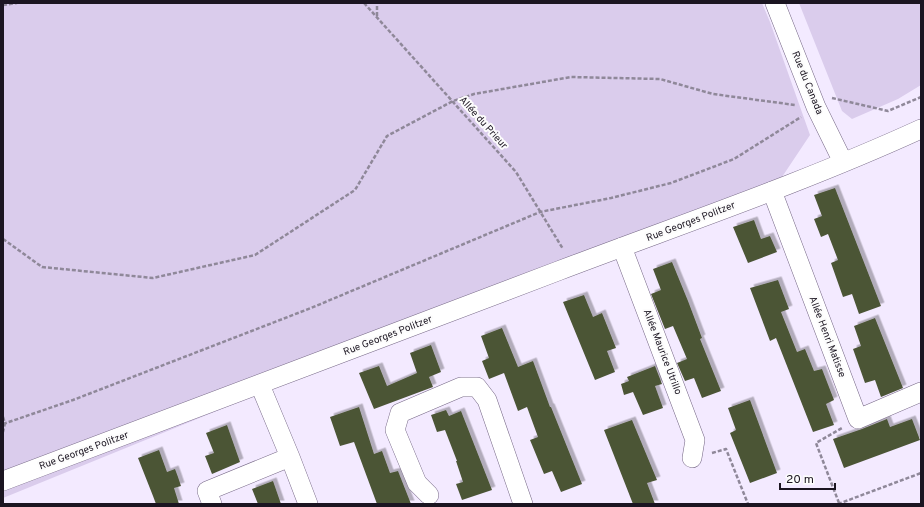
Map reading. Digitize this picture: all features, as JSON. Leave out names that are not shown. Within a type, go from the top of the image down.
[{"type":"street","name":"Rue du Canada","points":[[775,3],[824,102],[843,162]]},
{"type":"street","points":[[843,162],[921,129]]},
{"type":"street","name":"Rue Georges Politzer","points":[[3,481],[772,191],[843,162]]},
{"type":"street","name":"Allée Henri Matisse","points":[[772,191],[858,419]]},
{"type":"street","name":"Allée Maurice Utrillo","points":[[622,247],[695,440],[692,458]]},
{"type":"street","points":[[260,385],[308,504]]},
{"type":"street","points":[[429,495],[417,484],[395,430],[400,413],[461,387],[477,387],[487,400],[522,504]]},
{"type":"street","points":[[858,419],[921,392]]},
{"type":"street","points":[[212,504],[207,490],[290,457]]},
{"type":"path","points":[[3,5],[17,3]]},
{"type":"path","name":"Allée du Prieur","points":[[364,3],[516,172],[573,266]]},
{"type":"path","points":[[377,3],[377,17]]},
{"type":"path","points":[[3,239],[42,267],[153,278],[255,255],[355,190],[387,136],[453,102],[474,94],[571,77],[660,78],[713,94],[824,102],[888,111],[921,97]]},
{"type":"path","points":[[4,424],[73,400],[311,308],[540,212],[611,198],[671,183],[734,159],[824,102]]},
{"type":"path","points":[[3,417],[3,432]]},
{"type":"path","points":[[858,419],[816,443],[838,504],[921,473]]},
{"type":"path","points":[[692,458],[726,450],[748,504]]},
{"type":"shaded area","points":[[3,3],[762,3],[810,135],[782,177],[573,266],[3,498]]},
{"type":"shaded area","points":[[799,3],[921,3],[921,85],[898,99],[852,119],[842,111]]},
{"type":"building","points":[[835,188],[881,306],[859,314],[852,294],[843,297],[831,263],[838,260],[828,234],[821,237],[814,219],[822,216],[814,195]]},
{"type":"building","points":[[754,220],[761,239],[770,236],[777,252],[748,263],[733,227]]},
{"type":"building","points":[[672,262],[721,391],[702,398],[694,378],[685,381],[677,363],[687,359],[673,326],[665,329],[651,294],[661,290],[653,269]]},
{"type":"building","points":[[778,280],[789,309],[781,312],[797,352],[805,349],[814,371],[822,369],[834,400],[826,404],[834,425],[813,432],[776,338],[770,341],[750,288]]},
{"type":"building","points":[[584,295],[593,317],[602,313],[616,348],[607,351],[615,372],[595,380],[563,302]]},
{"type":"building","points":[[875,318],[903,388],[881,397],[875,380],[865,383],[853,349],[861,346],[854,326]]},
{"type":"building","points":[[502,328],[518,367],[533,361],[550,407],[582,484],[561,492],[552,471],[544,474],[530,440],[538,437],[527,407],[518,411],[504,373],[489,379],[482,361],[489,358],[481,336]]},
{"type":"building","points":[[431,345],[441,372],[429,377],[433,387],[374,409],[359,373],[379,366],[387,386],[417,373],[410,353]]},
{"type":"building","points":[[655,366],[662,384],[655,386],[663,408],[643,415],[633,392],[624,395],[621,384],[629,381],[627,377]]},
{"type":"building","points":[[750,400],[777,473],[750,483],[730,433],[736,430],[728,408]]},
{"type":"building","points":[[359,407],[374,454],[382,451],[390,473],[398,471],[411,504],[377,504],[354,442],[340,446],[330,417]]},
{"type":"building","points":[[446,410],[449,416],[461,411],[492,490],[462,500],[456,484],[463,482],[457,461],[445,430],[437,432],[431,415]]},
{"type":"building","points":[[887,419],[890,427],[912,419],[920,440],[844,468],[833,439]]},
{"type":"building","points":[[632,420],[657,480],[647,483],[655,504],[633,504],[604,430]]},
{"type":"building","points":[[227,425],[240,462],[212,474],[205,456],[214,453],[206,433]]},
{"type":"building","points":[[159,450],[167,472],[175,469],[178,477],[181,486],[174,488],[179,504],[156,504],[138,458]]},
{"type":"building","points":[[273,481],[281,504],[258,504],[252,489]]}]
